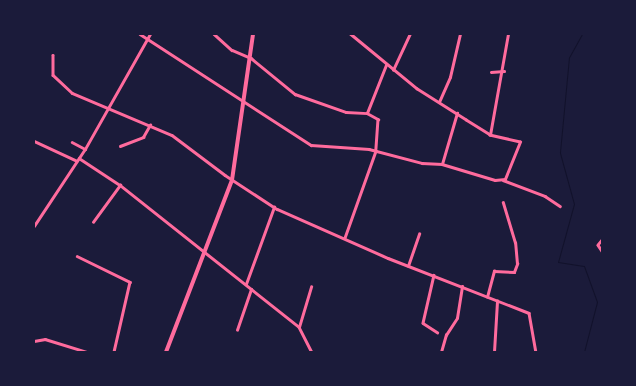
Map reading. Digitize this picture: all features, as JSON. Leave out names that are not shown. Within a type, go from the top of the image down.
[{"type":"main road","points":[[166,352],[232,180],[253,34]]},
{"type":"street","points":[[140,34],[311,145],[376,151],[422,163],[442,164],[503,180],[545,196],[560,206]]},
{"type":"street","points":[[34,226],[85,149],[150,34]]},
{"type":"street","points":[[214,34],[232,50],[250,57],[294,94],[346,112],[366,113],[378,121],[376,151],[344,238]]},
{"type":"street","points":[[350,34],[386,65],[457,114],[490,135],[520,143],[503,180]]},
{"type":"street","points":[[357,39],[359,34]]},
{"type":"street","points":[[393,70],[410,34]]},
{"type":"street","points":[[439,102],[450,77],[460,34]]},
{"type":"street","points":[[490,135],[504,71],[508,34]]},
{"type":"street","points":[[53,55],[53,75],[72,93],[172,135],[232,180],[274,207],[408,266],[529,313],[536,352]]},
{"type":"street","points":[[366,113],[386,65]]},
{"type":"street","points":[[491,72],[504,71]]},
{"type":"street","points":[[442,164],[457,114]]},
{"type":"street","points":[[120,146],[143,138],[150,125]]},
{"type":"street","points":[[34,141],[77,161]]},
{"type":"street","points":[[72,142],[85,149]]},
{"type":"street","points":[[79,158],[120,185],[299,327],[312,352]]},
{"type":"street","points":[[93,222],[120,185]]},
{"type":"street","points":[[487,297],[494,271],[514,272],[517,264],[515,243],[503,203]]},
{"type":"street","points":[[246,284],[274,207]]},
{"type":"street","points":[[408,266],[419,234]]},
{"type":"street","points":[[602,240],[598,245],[602,251]]},
{"type":"street","points":[[77,256],[130,282],[114,352]]},
{"type":"street","points":[[434,275],[422,324],[437,332]]},
{"type":"street","points":[[440,352],[446,335],[458,318],[462,286]]},
{"type":"street","points":[[299,327],[311,287]]},
{"type":"street","points":[[237,330],[251,289]]},
{"type":"street","points":[[494,352],[497,301]]},
{"type":"street","points":[[34,341],[45,339],[87,352]]},
{"type":"waterway","points":[[582,34],[569,57],[560,153],[574,204],[558,262],[584,266],[597,302],[584,352]]}]
